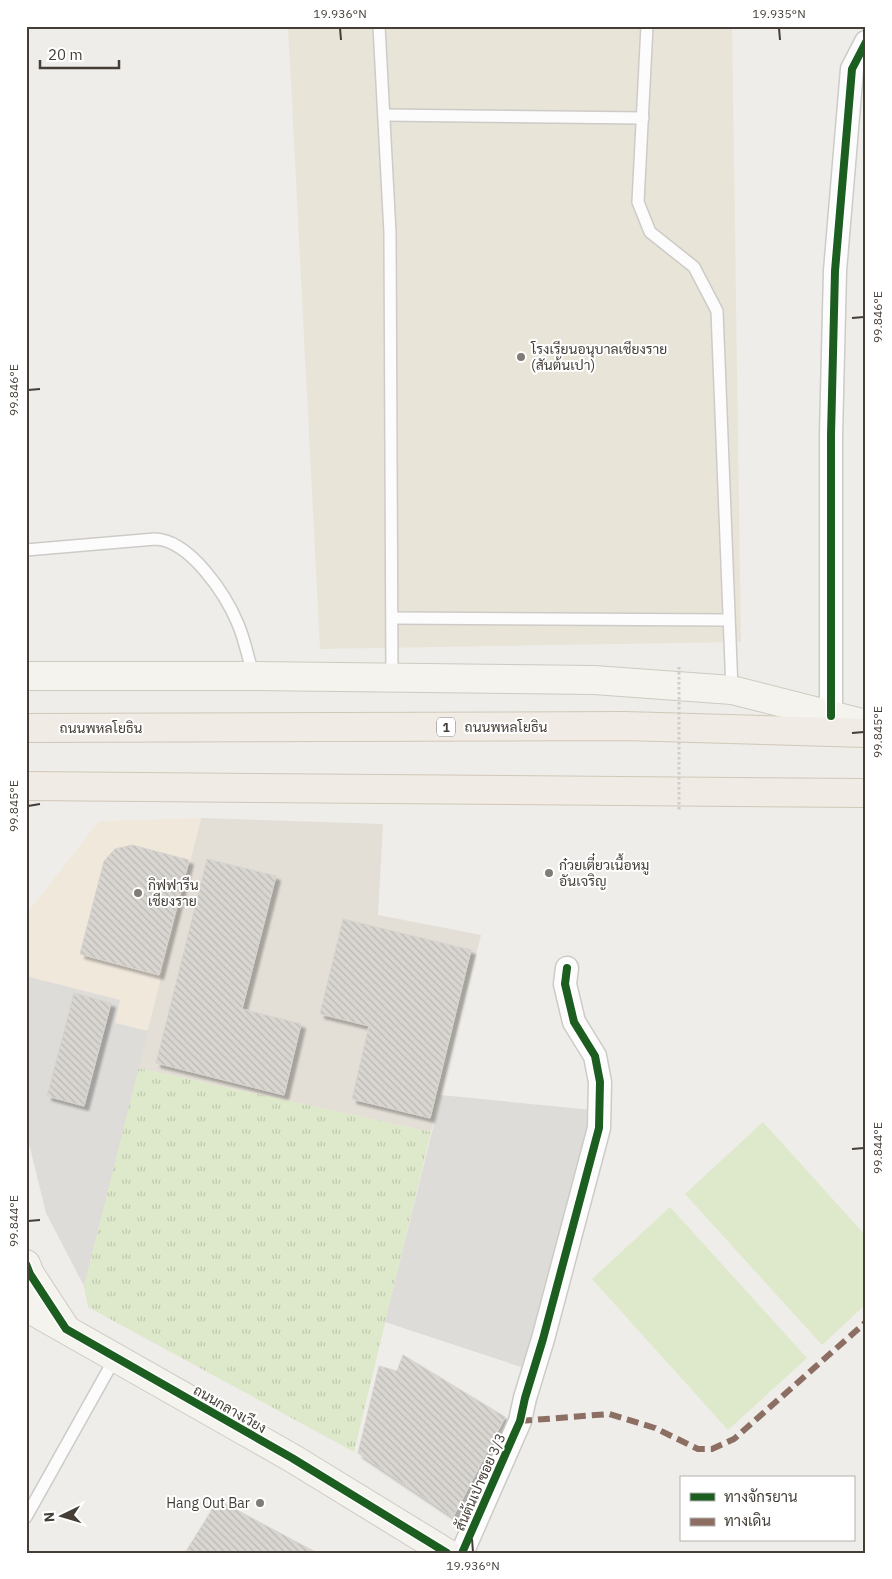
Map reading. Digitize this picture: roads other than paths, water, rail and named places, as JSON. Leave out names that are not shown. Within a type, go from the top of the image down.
[{"type":"main road","points":[[26,676],[254,676],[594,680],[732,690],[866,724]]},
{"type":"main road","name":"ถนนพหลโยธิน","points":[[26,728],[624,726],[866,733]]},
{"type":"main road","points":[[28,787],[866,793]]},
{"type":"main road","name":"ถนนกลางเวียง","points":[[26,1264],[30,1274],[66,1329],[292,1458],[447,1553]]},
{"type":"main road","points":[[26,1307],[66,1329]]},
{"type":"street","points":[[831,716],[831,434],[835,271],[852,69],[866,42]]},
{"type":"street","name":"สันต้นเปาซอย 3/3","points":[[462,1553],[520,1422],[524,1398],[543,1338],[599,1128],[599,1073],[595,1056],[574,1022],[565,984],[567,968]]},
{"type":"lane","points":[[379,26],[390,234],[392,678]]},
{"type":"lane","points":[[648,26],[638,202],[650,232],[694,267],[717,311],[732,690]]},
{"type":"lane","points":[[384,115],[643,118]]},
{"type":"lane","points":[[26,550],[155,539],[170,543],[181,549],[210,575],[238,624],[254,676]]},
{"type":"lane","points":[[392,618],[728,620]]},
{"type":"lane","points":[[26,1516],[115,1358]]},
{"type":"place","name":"โรงเรียนอนุบาลเชียงราย (สันต้นเปา)","points":[[521,357]]},
{"type":"place","name":"ก๋วยเตี๋ยวเนื้อหมู อันเจริญ","points":[[549,873]]},
{"type":"place","name":"กิฟฟารีน เชียงราย","points":[[138,893]]},
{"type":"place","name":"Hang Out Bar","points":[[260,1503]]}]
